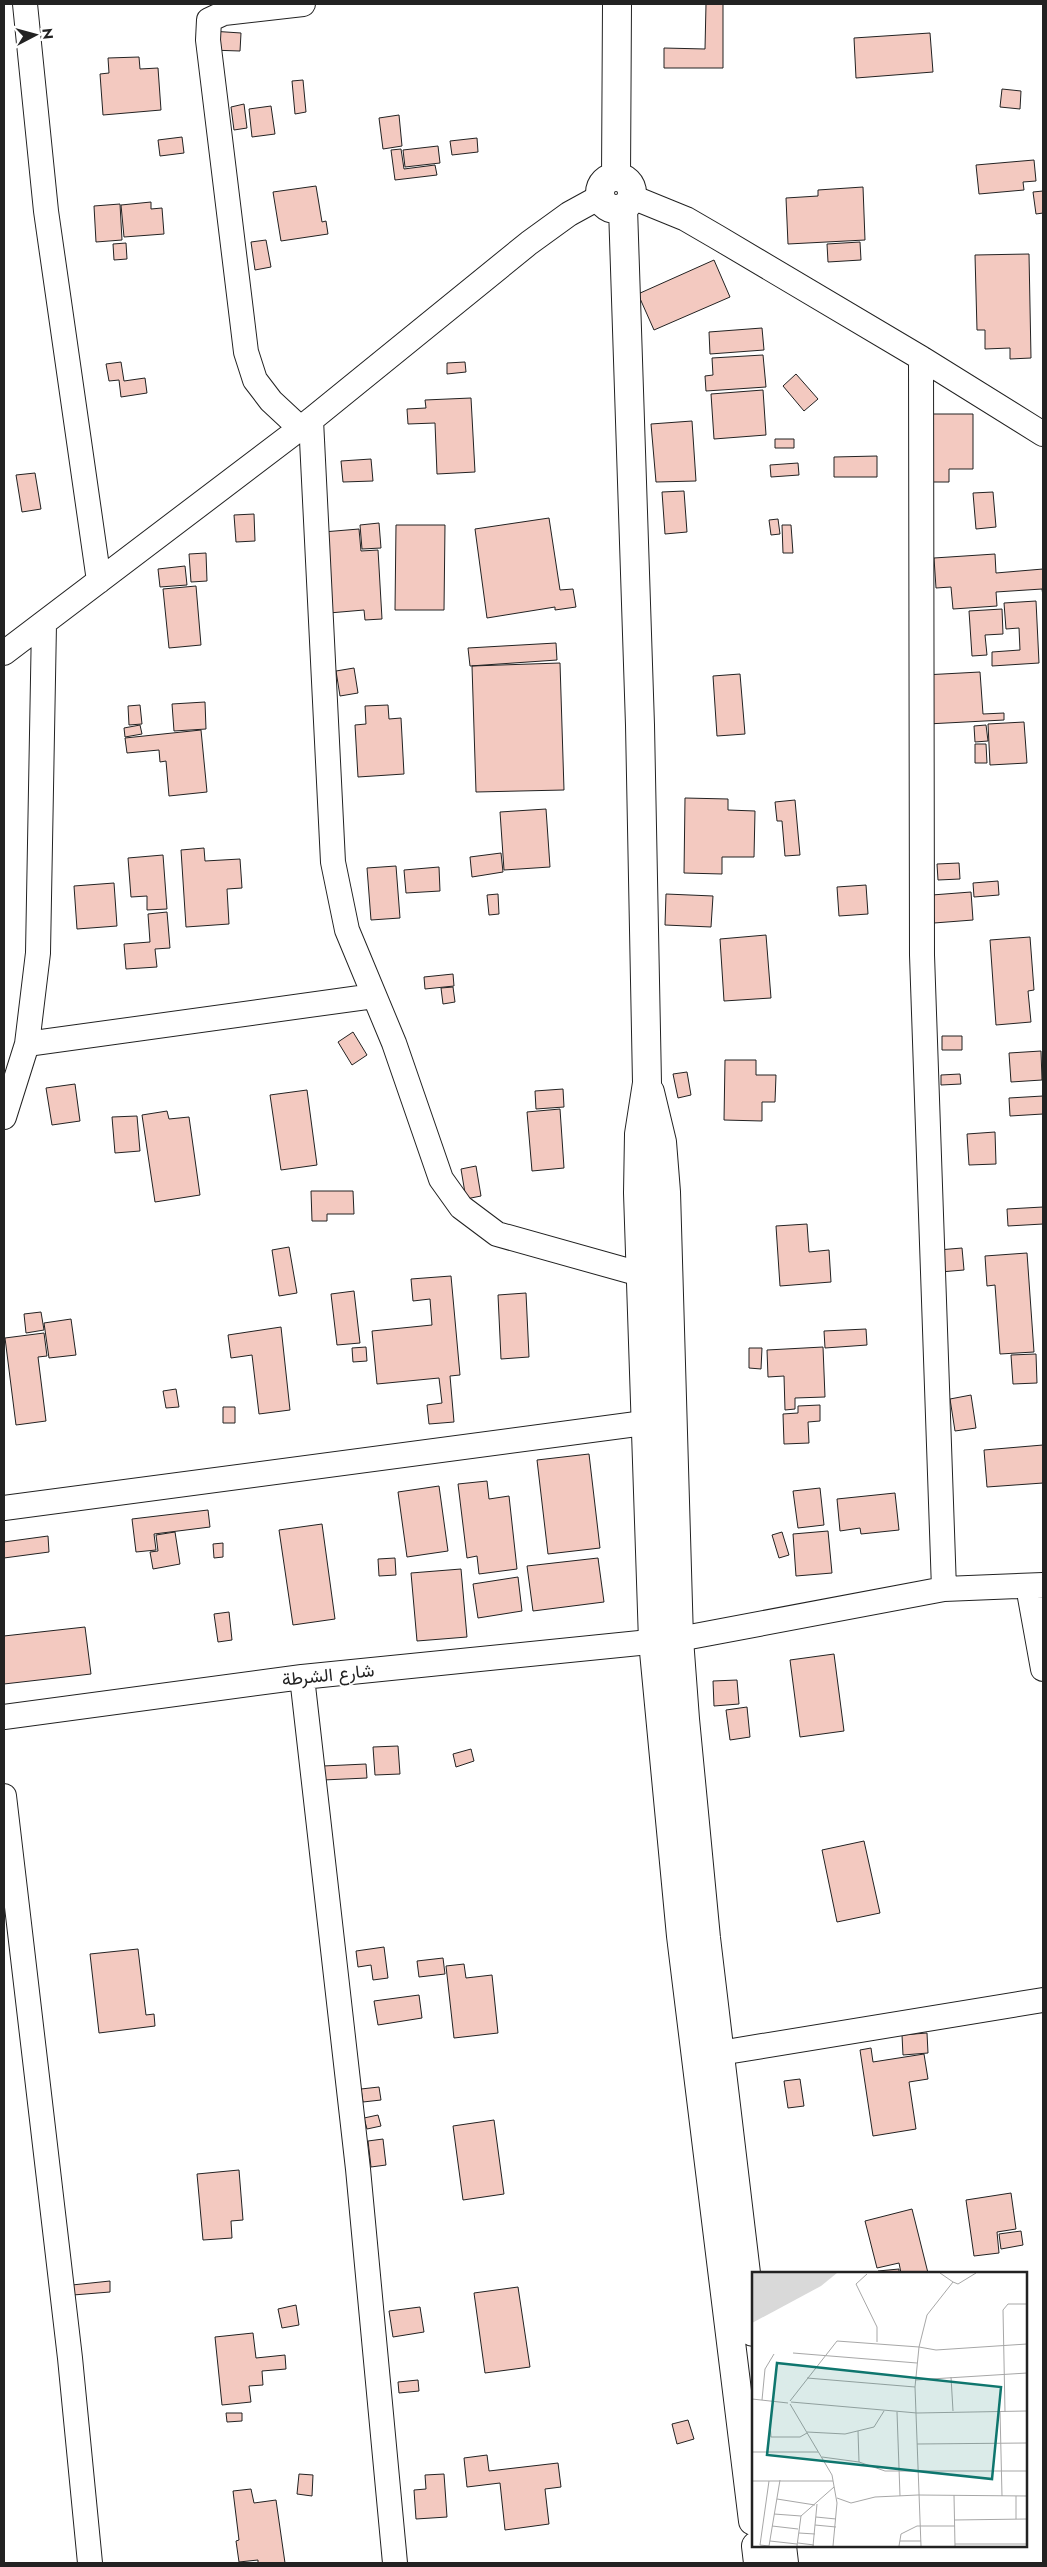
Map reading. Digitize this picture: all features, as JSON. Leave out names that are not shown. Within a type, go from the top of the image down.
[{"type":"main road","points":[[617,4],[618,195],[640,725],[647,1083],[639,1134],[638,1164],[644,1422],[666,1640],[694,1831],[752,2324]]},
{"type":"main road","points":[[647,1083],[657,1113],[662,1142],[666,1192],[666,1640],[681,1936],[752,2513]]},
{"type":"main road","points":[[756,2547],[758,2563]]},
{"type":"main road","points":[[782,2547],[784,2563]]},
{"type":"street","points":[[25,4],[46,211],[100,582]]},
{"type":"street","points":[[303,4],[224,13],[209,20],[208,40],[246,352],[255,380],[270,401],[306,424]]},
{"type":"street","points":[[4,653],[306,424],[529,243],[569,214],[618,195],[686,219],[921,358],[1043,434]]},
{"type":"street","points":[[921,358],[922,955],[944,1589]]},
{"type":"street","points":[[306,424],[333,862],[347,930],[394,1042],[441,1179],[460,1207],[497,1234],[640,1274]]},
{"type":"street","points":[[4,1117],[27,1044],[38,953],[44,624]]},
{"type":"street","points":[[27,1044],[374,996]]},
{"type":"street","points":[[4,1508],[644,1422]]},
{"type":"street","points":[[1035,1586],[1043,1669]]},
{"type":"street","name":"شارع الشرطة","points":[[4,1717],[302,1677],[666,1640],[944,1589],[1035,1586]]},
{"type":"street","points":[[302,1677],[358,2169],[395,2563]]},
{"type":"street","points":[[4,1796],[70,2358],[90,2563]]},
{"type":"street","points":[[720,2053],[1043,2000]]},
{"type":"building","points":[[706,4],[723,4],[723,68],[664,68],[664,48],[705,49]]},
{"type":"building","points":[[211,31],[241,33],[240,51],[210,50]]},
{"type":"building","points":[[930,33],[933,72],[856,78],[854,38]]},
{"type":"building","points":[[139,57],[140,69],[158,68],[161,110],[103,115],[100,74],[109,73],[108,58]]},
{"type":"building","points":[[303,80],[306,112],[295,114],[292,81]]},
{"type":"building","points":[[1002,89],[1021,91],[1020,109],[1000,107]]},
{"type":"building","points":[[244,104],[247,128],[234,130],[231,107]]},
{"type":"building","points":[[271,106],[275,134],[252,137],[249,109]]},
{"type":"building","points":[[399,115],[402,146],[383,149],[379,118]]},
{"type":"building","points":[[182,137],[184,153],[160,156],[158,140]]},
{"type":"building","points":[[477,138],[478,152],[452,155],[450,141]]},
{"type":"building","points":[[438,146],[440,163],[405,167],[403,150]]},
{"type":"building","points":[[401,149],[404,169],[435,165],[437,175],[395,180],[391,150]]},
{"type":"building","points":[[1034,160],[1036,181],[1023,182],[1024,190],[979,194],[976,165]]},
{"type":"building","points":[[316,186],[322,222],[326,221],[328,234],[281,241],[273,192]]},
{"type":"building","points":[[863,187],[865,240],[788,244],[786,198],[818,196],[818,190]]},
{"type":"building","points":[[1043,191],[1043,213],[1036,214],[1033,192]]},
{"type":"building","points":[[151,202],[151,209],[162,208],[164,234],[124,237],[121,205]]},
{"type":"building","points":[[120,204],[122,240],[96,242],[94,206]]},
{"type":"building","points":[[266,240],[271,267],[255,270],[251,242]]},
{"type":"building","points":[[860,242],[861,260],[828,262],[827,244]]},
{"type":"building","points":[[126,243],[127,259],[114,260],[113,244]]},
{"type":"building","points":[[1029,254],[1031,358],[1010,359],[1010,348],[985,349],[985,330],[977,330],[975,255]]},
{"type":"building","points":[[714,260],[730,297],[654,330],[638,294]]},
{"type":"building","points":[[762,328],[764,350],[710,354],[709,332]]},
{"type":"building","points":[[763,355],[766,387],[706,391],[705,376],[713,375],[712,358]]},
{"type":"building","points":[[121,362],[124,381],[145,378],[147,393],[121,397],[119,380],[109,381],[106,364]]},
{"type":"building","points":[[465,362],[466,372],[447,374],[447,363]]},
{"type":"building","points":[[796,374],[818,399],[804,411],[783,386]]},
{"type":"building","points":[[763,390],[766,435],[714,439],[711,394]]},
{"type":"building","points":[[471,398],[475,472],[437,474],[435,423],[408,424],[407,409],[426,408],[425,400]]},
{"type":"building","points":[[923,414],[973,414],[973,469],[949,469],[949,482],[923,482]]},
{"type":"building","points":[[692,421],[696,481],[656,482],[651,424]]},
{"type":"building","points":[[775,439],[794,439],[794,448],[775,448]]},
{"type":"building","points":[[877,456],[877,477],[834,477],[834,457]]},
{"type":"building","points":[[371,459],[373,481],[343,482],[341,461]]},
{"type":"building","points":[[798,463],[799,475],[771,477],[770,465]]},
{"type":"building","points":[[35,473],[41,509],[22,512],[16,475]]},
{"type":"building","points":[[684,491],[687,532],[665,534],[662,492]]},
{"type":"building","points":[[993,492],[996,527],[976,529],[973,493]]},
{"type":"building","points":[[254,514],[255,541],[236,542],[234,515]]},
{"type":"building","points":[[549,518],[560,590],[573,589],[576,607],[555,610],[555,607],[487,618],[475,529]]},
{"type":"building","points":[[778,519],[780,534],[771,535],[769,520]]},
{"type":"building","points":[[379,523],[381,548],[362,549],[360,525]]},
{"type":"building","points":[[396,525],[445,525],[444,610],[395,610]]},
{"type":"building","points":[[782,525],[791,525],[793,553],[783,553]]},
{"type":"building","points":[[359,529],[361,551],[378,550],[382,619],[365,620],[364,610],[329,613],[323,532]]},
{"type":"building","points":[[206,553],[207,581],[191,582],[189,554]]},
{"type":"building","points":[[995,554],[996,573],[1043,569],[1043,596],[1042,589],[996,592],[997,606],[953,609],[951,587],[936,588],[934,558]]},
{"type":"building","points":[[185,566],[187,585],[160,587],[158,569]]},
{"type":"building","points":[[196,586],[201,645],[169,648],[163,589]]},
{"type":"building","points":[[1036,601],[1039,663],[992,666],[992,652],[1020,650],[1019,628],[1006,629],[1004,603]]},
{"type":"building","points":[[1002,609],[1003,634],[985,635],[987,655],[972,656],[969,611]]},
{"type":"building","points":[[556,643],[557,660],[470,666],[468,648]]},
{"type":"building","points":[[560,663],[564,790],[476,792],[472,666]]},
{"type":"building","points":[[354,668],[358,693],[340,696],[336,671]]},
{"type":"building","points":[[980,672],[983,714],[1004,713],[1004,720],[927,724],[924,675]]},
{"type":"building","points":[[740,674],[745,734],[717,736],[713,676]]},
{"type":"building","points":[[205,702],[206,729],[174,731],[172,704]]},
{"type":"building","points":[[140,705],[142,724],[129,725],[128,706]]},
{"type":"building","points":[[388,705],[389,719],[401,718],[404,774],[358,777],[355,725],[366,724],[365,706]]},
{"type":"building","points":[[1024,722],[1027,763],[990,765],[988,724]]},
{"type":"building","points":[[140,725],[142,734],[125,737],[124,728]]},
{"type":"building","points":[[986,725],[988,741],[975,742],[974,726]]},
{"type":"building","points":[[201,730],[207,792],[169,796],[166,761],[160,762],[159,750],[127,753],[125,738]]},
{"type":"building","points":[[975,744],[986,744],[987,763],[975,763]]},
{"type":"building","points":[[685,798],[728,799],[728,810],[755,811],[754,857],[722,857],[722,874],[684,873]]},
{"type":"building","points":[[795,800],[800,855],[785,856],[782,821],[777,821],[775,802]]},
{"type":"building","points":[[546,809],[550,867],[504,870],[500,812]]},
{"type":"building","points":[[204,848],[205,861],[240,859],[242,888],[227,889],[229,924],[186,927],[181,850]]},
{"type":"building","points":[[501,853],[503,872],[472,877],[470,857]]},
{"type":"building","points":[[163,855],[167,909],[147,910],[147,896],[131,897],[128,858]]},
{"type":"building","points":[[959,863],[960,879],[938,880],[937,864]]},
{"type":"building","points":[[396,866],[400,918],[371,920],[367,868]]},
{"type":"building","points":[[439,867],[440,891],[406,893],[404,870]]},
{"type":"building","points":[[998,881],[999,895],[974,897],[973,883]]},
{"type":"building","points":[[114,883],[117,926],[77,929],[74,886]]},
{"type":"building","points":[[866,885],[868,914],[839,916],[837,887]]},
{"type":"building","points":[[971,892],[973,920],[934,923],[932,895]]},
{"type":"building","points":[[498,894],[499,914],[489,915],[487,895]]},
{"type":"building","points":[[666,894],[713,896],[711,927],[665,925]]},
{"type":"building","points":[[167,912],[170,948],[155,949],[157,967],[126,969],[124,944],[150,942],[148,914]]},
{"type":"building","points":[[766,935],[771,998],[724,1001],[720,939]]},
{"type":"building","points":[[1030,937],[1034,990],[1028,991],[1031,1022],[996,1025],[990,940]]},
{"type":"building","points":[[453,974],[454,986],[425,989],[424,977]]},
{"type":"building","points":[[453,987],[455,1002],[443,1004],[441,988]]},
{"type":"building","points":[[353,1032],[367,1055],[352,1065],[338,1042]]},
{"type":"building","points":[[942,1036],[962,1036],[962,1050],[942,1050]]},
{"type":"building","points":[[1041,1051],[1042,1080],[1011,1082],[1009,1053]]},
{"type":"building","points":[[725,1060],[756,1060],[756,1075],[776,1075],[775,1102],[762,1102],[762,1121],[724,1120]]},
{"type":"building","points":[[687,1072],[691,1095],[678,1098],[673,1074]]},
{"type":"building","points":[[960,1074],[961,1084],[941,1085],[941,1075]]},
{"type":"building","points":[[75,1084],[80,1121],[52,1125],[46,1088]]},
{"type":"building","points":[[563,1089],[564,1107],[536,1109],[535,1091]]},
{"type":"building","points":[[307,1090],[317,1165],[281,1170],[270,1095]]},
{"type":"building","points":[[1043,1096],[1043,1114],[1010,1116],[1009,1098]]},
{"type":"building","points":[[560,1109],[564,1168],[532,1171],[527,1112]]},
{"type":"building","points":[[167,1111],[169,1119],[189,1117],[200,1195],[155,1202],[142,1115]]},
{"type":"building","points":[[137,1116],[140,1151],[115,1153],[112,1117]]},
{"type":"building","points":[[995,1132],[996,1164],[969,1165],[967,1134]]},
{"type":"building","points":[[476,1166],[481,1196],[466,1199],[461,1169]]},
{"type":"building","points":[[311,1191],[353,1191],[354,1214],[327,1214],[327,1221],[312,1221]]},
{"type":"building","points":[[1043,1207],[1043,1224],[1008,1226],[1007,1209]]},
{"type":"building","points":[[807,1224],[809,1252],[829,1250],[831,1282],[780,1286],[776,1226]]},
{"type":"building","points":[[289,1247],[297,1293],[279,1296],[272,1250]]},
{"type":"building","points":[[962,1248],[964,1270],[940,1272],[938,1250]]},
{"type":"building","points":[[1027,1253],[1034,1352],[1000,1354],[995,1285],[987,1286],[985,1256]]},
{"type":"building","points":[[451,1276],[460,1375],[450,1376],[454,1422],[429,1424],[427,1405],[442,1403],[439,1378],[377,1384],[372,1331],[432,1325],[430,1299],[413,1301],[411,1279]]},
{"type":"building","points":[[354,1291],[360,1343],[337,1345],[331,1294]]},
{"type":"building","points":[[526,1293],[529,1357],[501,1359],[498,1295]]},
{"type":"building","points":[[41,1312],[44,1330],[26,1333],[24,1314]]},
{"type":"building","points":[[71,1319],[76,1355],[49,1358],[44,1323]]},
{"type":"building","points":[[281,1327],[290,1410],[259,1414],[252,1355],[231,1358],[228,1335]]},
{"type":"building","points":[[866,1329],[867,1345],[825,1348],[824,1331]]},
{"type":"building","points":[[44,1333],[47,1356],[38,1357],[46,1421],[16,1425],[5,1338]]},
{"type":"building","points":[[366,1347],[367,1361],[353,1362],[352,1348]]},
{"type":"building","points":[[823,1347],[825,1397],[795,1398],[795,1409],[785,1410],[784,1376],[768,1377],[767,1350]]},
{"type":"building","points":[[749,1348],[762,1348],[761,1369],[749,1368]]},
{"type":"building","points":[[1036,1354],[1037,1383],[1013,1384],[1011,1355]]},
{"type":"building","points":[[176,1389],[179,1407],[166,1408],[163,1391]]},
{"type":"building","points":[[971,1395],[976,1428],[955,1431],[950,1399]]},
{"type":"building","points":[[820,1405],[820,1421],[808,1422],[809,1443],[784,1444],[783,1414],[798,1413],[798,1406]]},
{"type":"building","points":[[223,1407],[235,1407],[235,1423],[223,1423]]},
{"type":"building","points":[[1043,1445],[1043,1483],[987,1487],[984,1450]]},
{"type":"building","points":[[589,1454],[600,1548],[548,1554],[537,1460]]},
{"type":"building","points":[[487,1481],[489,1499],[509,1496],[517,1569],[479,1574],[477,1556],[467,1558],[458,1484]]},
{"type":"building","points":[[439,1486],[448,1551],[407,1557],[398,1492]]},
{"type":"building","points":[[820,1488],[824,1525],[798,1528],[793,1491]]},
{"type":"building","points":[[895,1493],[899,1530],[861,1534],[860,1528],[840,1531],[837,1499]]},
{"type":"building","points":[[208,1510],[210,1527],[154,1534],[156,1550],[136,1552],[132,1519]]},
{"type":"building","points":[[322,1524],[335,1619],[293,1625],[279,1530]]},
{"type":"building","points":[[828,1531],[832,1573],[796,1576],[793,1534]]},
{"type":"building","points":[[175,1532],[180,1564],[153,1569],[150,1552],[158,1551],[156,1535]]},
{"type":"building","points":[[782,1532],[789,1555],[779,1558],[772,1535]]},
{"type":"building","points":[[48,1536],[49,1552],[4,1558],[4,1542]]},
{"type":"building","points":[[223,1543],[223,1557],[214,1558],[213,1544]]},
{"type":"building","points":[[395,1558],[396,1575],[379,1576],[378,1559]]},
{"type":"building","points":[[598,1558],[604,1602],[533,1611],[527,1566]]},
{"type":"building","points":[[461,1569],[467,1637],[417,1641],[411,1573]]},
{"type":"building","points":[[518,1577],[522,1611],[478,1618],[473,1584]]},
{"type":"building","points":[[229,1612],[232,1640],[218,1642],[214,1614]]},
{"type":"building","points":[[85,1627],[91,1674],[4,1684],[4,1636]]},
{"type":"building","points":[[834,1654],[844,1731],[800,1737],[790,1660]]},
{"type":"building","points":[[737,1680],[739,1704],[714,1706],[713,1681]]},
{"type":"building","points":[[747,1707],[750,1737],[730,1740],[726,1710]]},
{"type":"building","points":[[398,1746],[400,1774],[375,1775],[373,1747]]},
{"type":"building","points":[[471,1749],[474,1761],[456,1767],[453,1754]]},
{"type":"building","points":[[366,1764],[367,1778],[323,1780],[323,1766]]},
{"type":"building","points":[[864,1841],[880,1913],[837,1922],[822,1850]]},
{"type":"building","points":[[384,1947],[388,1978],[373,1980],[371,1965],[358,1967],[356,1951]]},
{"type":"building","points":[[138,1949],[146,2015],[154,2014],[155,2026],[99,2033],[90,1954]]},
{"type":"building","points":[[443,1958],[445,1974],[419,1977],[417,1961]]},
{"type":"building","points":[[464,1964],[466,1978],[492,1975],[498,2033],[454,2038],[446,1966]]},
{"type":"building","points":[[419,1995],[422,2018],[378,2025],[374,2001]]},
{"type":"building","points":[[927,2033],[928,2053],[903,2055],[902,2035]]},
{"type":"building","points":[[871,2048],[873,2062],[924,2054],[928,2079],[909,2082],[916,2129],[873,2136],[860,2050]]},
{"type":"building","points":[[800,2079],[804,2106],[788,2108],[784,2081]]},
{"type":"building","points":[[379,2087],[381,2100],[363,2102],[361,2089]]},
{"type":"building","points":[[378,2115],[381,2126],[367,2129],[364,2118]]},
{"type":"building","points":[[494,2120],[504,2194],[463,2200],[453,2126]]},
{"type":"building","points":[[383,2139],[386,2165],[371,2167],[368,2141]]},
{"type":"building","points":[[239,2170],[243,2220],[231,2221],[232,2238],[203,2240],[197,2174]]},
{"type":"building","points":[[1011,2193],[1016,2229],[997,2232],[999,2253],[974,2256],[966,2200]]},
{"type":"building","points":[[912,2209],[928,2272],[901,2272],[899,2263],[877,2268],[865,2221]]},
{"type":"building","points":[[1021,2231],[1023,2245],[1001,2249],[999,2234]]},
{"type":"building","points":[[899,2269],[899,2272],[878,2271]]},
{"type":"building","points":[[110,2281],[110,2292],[73,2295],[72,2285]]},
{"type":"building","points":[[518,2287],[530,2367],[485,2373],[474,2293]]},
{"type":"building","points":[[296,2305],[299,2325],[282,2328],[278,2309]]},
{"type":"building","points":[[420,2307],[424,2332],[393,2337],[389,2311]]},
{"type":"building","points":[[253,2333],[256,2358],[285,2355],[286,2369],[262,2371],[263,2385],[249,2386],[251,2402],[222,2405],[215,2337]]},
{"type":"building","points":[[418,2380],[419,2391],[399,2393],[398,2382]]},
{"type":"building","points":[[226,2413],[242,2413],[242,2421],[227,2422]]},
{"type":"building","points":[[688,2420],[694,2439],[677,2444],[672,2424]]},
{"type":"building","points":[[487,2455],[489,2471],[558,2463],[561,2487],[545,2489],[549,2524],[505,2530],[500,2483],[467,2487],[464,2458]]},
{"type":"building","points":[[299,2474],[313,2475],[312,2496],[297,2494]]},
{"type":"building","points":[[444,2474],[447,2517],[416,2519],[414,2490],[426,2489],[425,2475]]},
{"type":"building","points":[[251,2489],[254,2503],[276,2500],[285,2563],[258,2563],[258,2560],[239,2562],[236,2541],[239,2540],[233,2491]]}]
